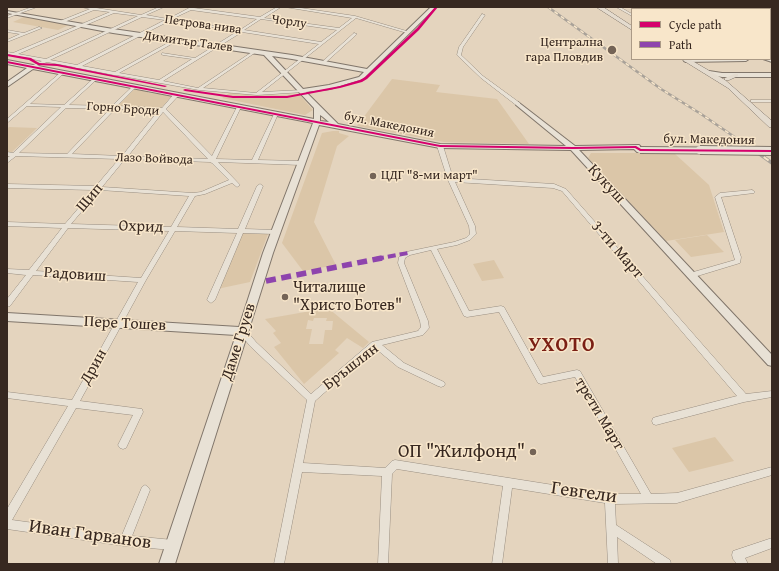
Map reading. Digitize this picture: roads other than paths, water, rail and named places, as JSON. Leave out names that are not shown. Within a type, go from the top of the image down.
[{"type":"main road","points":[[599,7],[631,27]]},
{"type":"main road","points":[[607,7],[616,8],[631,21]]},
{"type":"main road","points":[[685,60],[709,73],[730,87],[772,125]]},
{"type":"main road","points":[[698,60],[724,77],[772,117]]},
{"type":"main road","points":[[724,77],[736,75]]},
{"type":"street","points":[[7,17],[35,7]]},
{"type":"street","name":"Петрова нива","points":[[83,7],[322,43]]},
{"type":"street","points":[[61,22],[97,7]]},
{"type":"street","points":[[7,85],[32,67],[162,7]]},
{"type":"street","points":[[159,82],[279,7]]},
{"type":"street","points":[[287,7],[355,17],[408,32]]},
{"type":"street","points":[[7,53],[199,89],[257,94],[302,91],[330,87],[361,78],[434,7]]},
{"type":"street","points":[[76,67],[193,8]]},
{"type":"street","name":"Чорлу","points":[[193,8],[340,28]]},
{"type":"street","points":[[616,8],[631,15]]},
{"type":"street","name":"Димитър Талев","points":[[7,12],[139,35],[301,58],[369,71]]},
{"type":"street","points":[[14,54],[113,12]]},
{"type":"street","name":"Кукуш","points":[[483,15],[461,47],[459,55],[482,77],[573,148],[772,362]]},
{"type":"street","points":[[257,94],[355,17]]},
{"type":"street","points":[[7,41],[40,28]]},
{"type":"street","points":[[7,31],[24,34]]},
{"type":"street","points":[[323,63],[355,34]]},
{"type":"street","points":[[114,74],[176,40]]},
{"type":"street","points":[[199,89],[255,51]]},
{"type":"street","points":[[266,53],[325,116],[339,126]]},
{"type":"street","points":[[162,54],[196,59]]},
{"type":"street","points":[[750,60],[745,62],[749,67],[772,75]]},
{"type":"street","name":"бул. Македония","points":[[7,62],[440,146],[573,148],[583,152],[640,150],[772,152]]},
{"type":"street","points":[[24,72],[40,69]]},
{"type":"street","points":[[7,122],[62,73]]},
{"type":"street","points":[[709,73],[724,77]]},
{"type":"street","points":[[736,75],[772,75]]},
{"type":"street","points":[[7,161],[94,79]]},
{"type":"street","points":[[68,156],[133,87]]},
{"type":"street","name":"Щип","points":[[7,304],[67,225],[176,95]]},
{"type":"street","points":[[754,101],[772,100]]},
{"type":"street","name":"Горно Броди","points":[[27,105],[163,109],[235,183],[193,195]]},
{"type":"street","points":[[317,106],[317,122]]},
{"type":"street","points":[[212,161],[240,107]]},
{"type":"street","points":[[254,162],[276,114]]},
{"type":"street","name":"Даме Груев","points":[[167,564],[275,232],[317,122]]},
{"type":"street","points":[[312,134],[326,128],[339,126]]},
{"type":"street","points":[[433,248],[455,244],[468,239],[473,234],[472,226],[451,180],[440,146]]},
{"type":"street","name":"Лазо Войвода","points":[[7,154],[301,163]]},
{"type":"street","name":"3-ти Март","points":[[451,180],[554,186],[564,190],[744,398]]},
{"type":"street","points":[[7,186],[98,188],[193,195]]},
{"type":"street","points":[[211,300],[260,186]]},
{"type":"street","points":[[692,275],[738,261],[739,259],[718,197],[720,195],[752,192]]},
{"type":"street","name":"Дрин","points":[[7,519],[193,195]]},
{"type":"street","name":"Охрид","points":[[7,224],[275,232]]},
{"type":"street","name":"Бръшлян","points":[[311,399],[375,344],[420,333],[425,328],[424,321],[401,263],[402,257],[408,253],[433,248]]},
{"type":"street","name":"трети Март","points":[[433,248],[467,314],[501,309],[540,381],[577,373],[649,499]]},
{"type":"street","name":"Радовиш","points":[[7,271],[143,280]]},
{"type":"street","name":"Пере Тошев","points":[[7,317],[242,331]]},
{"type":"street","points":[[242,331],[253,344],[311,399],[279,564]]},
{"type":"street","points":[[375,344],[401,365],[441,384]]},
{"type":"street","points":[[7,394],[139,412],[123,445]]},
{"type":"street","points":[[656,421],[744,398],[772,394]]},
{"type":"street","name":"Гевгели","points":[[387,472],[395,464],[610,499],[649,499],[677,498],[772,471]]},
{"type":"street","points":[[298,467],[387,472],[383,564]]},
{"type":"street","points":[[498,564],[508,482]]},
{"type":"street","points":[[125,541],[145,490]]},
{"type":"street","points":[[610,499],[613,564]]},
{"type":"street","name":"Иван Гарванов","points":[[7,524],[125,541],[173,545]]},
{"type":"street","points":[[612,528],[666,564]]},
{"type":"street","points":[[743,564],[737,555],[772,543]]},
{"type":"railway","points":[[548,7],[661,89],[755,151]]},
{"type":"railway","points":[[754,150],[772,163]]},
{"type":"place","name":"Централна гара Пловдив","points":[[612,50]]},
{"type":"place","name":"ЦДГ \"8-ми март\"","points":[[373,176]]},
{"type":"place","name":"Читалище \"Христо Ботев\"","points":[[285,297]]},
{"type":"place","name":"ОП \"Жилфонд\"","points":[[533,452]]},
{"type":"district","name":"УХОТО","points":[[562,346]]}]
